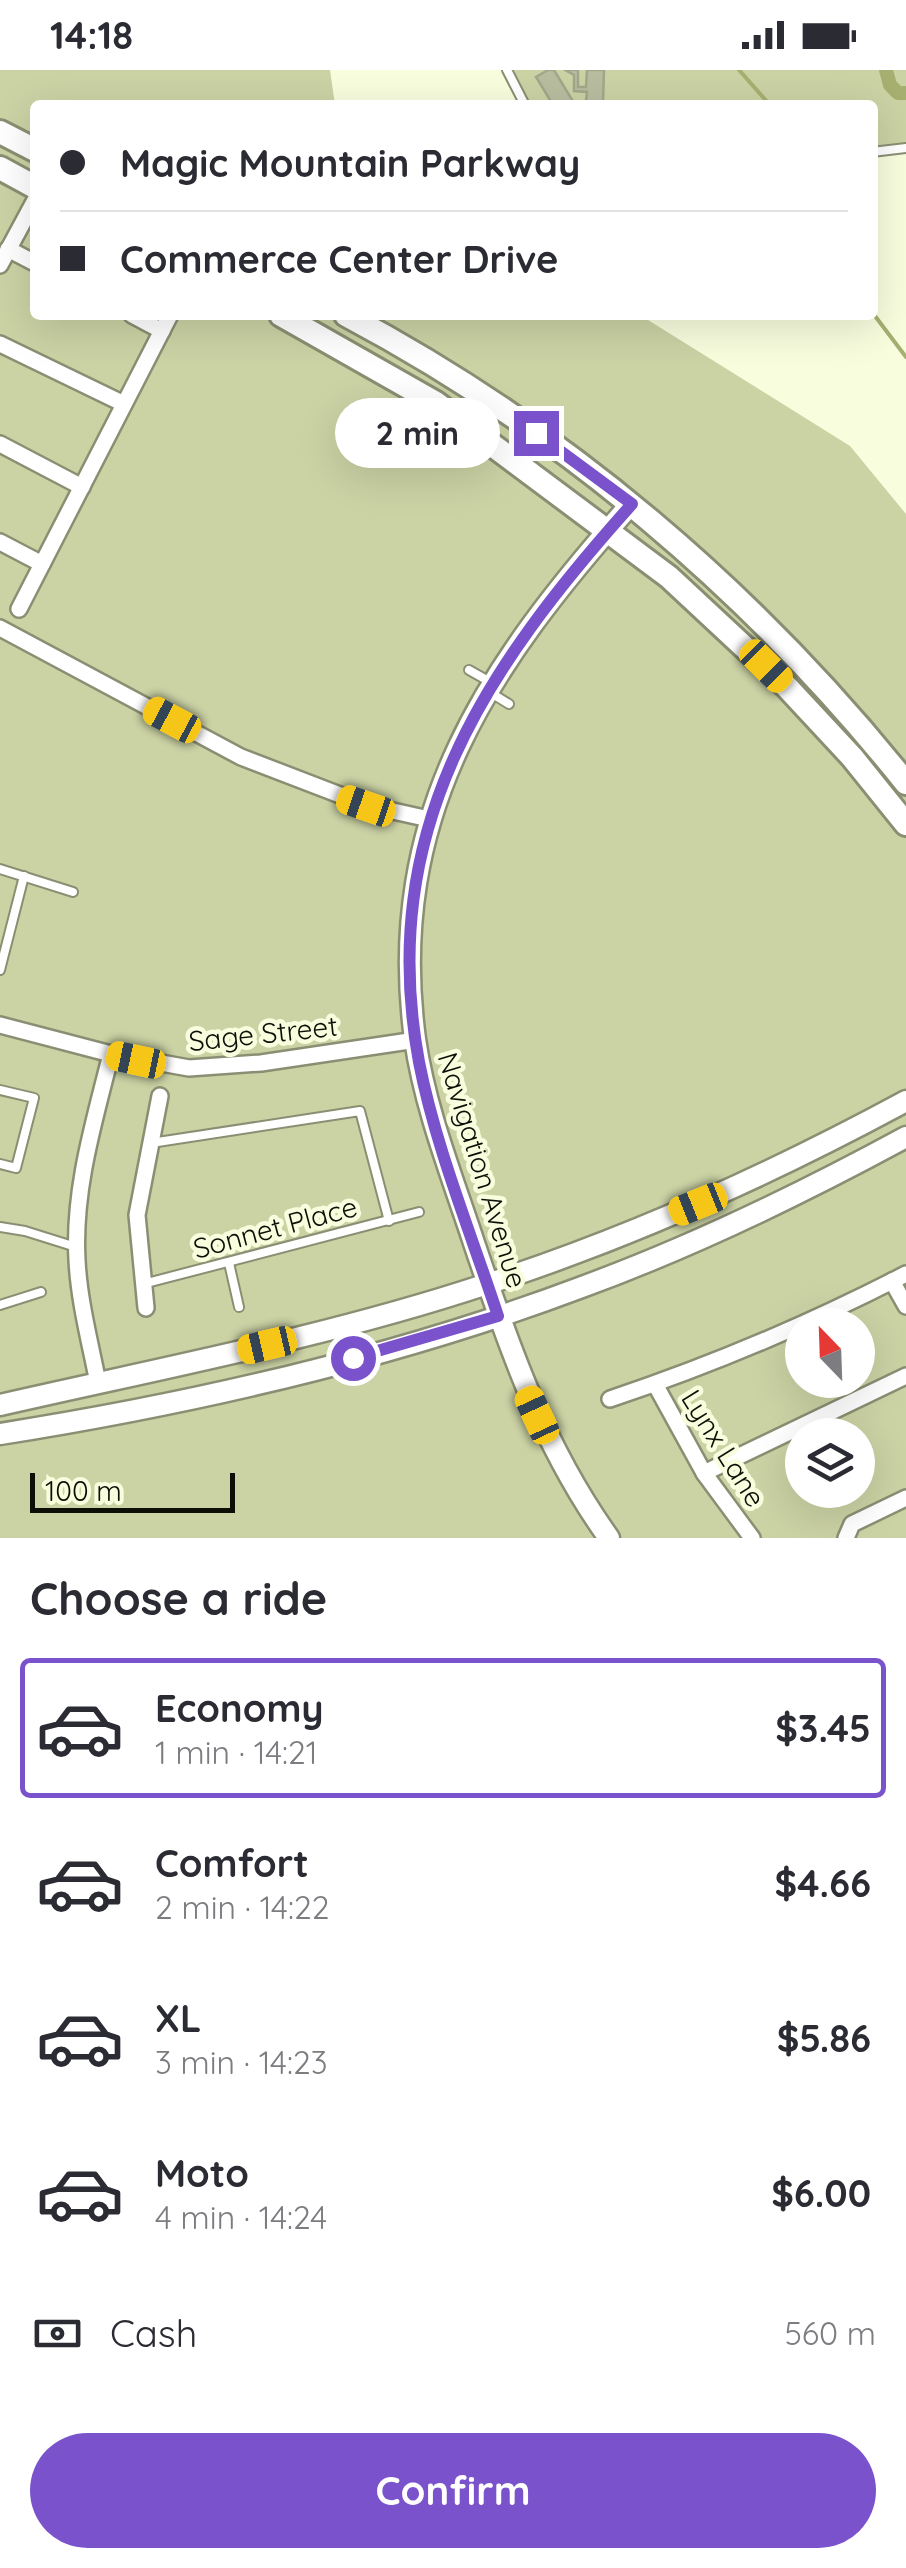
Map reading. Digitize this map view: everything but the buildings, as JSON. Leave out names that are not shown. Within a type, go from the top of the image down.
[{"type":"main road","points":[[0,132],[30,147]]},
{"type":"main road","points":[[0,168],[30,184]]},
{"type":"main road","points":[[290,320],[436,403],[669,577],[738,639],[852,757],[906,824]]},
{"type":"main road","points":[[356,320],[392,339],[522,424],[632,504],[737,596],[792,652],[906,783]]},
{"type":"street","points":[[0,265],[30,209]]},
{"type":"street","points":[[8,249],[30,260]]},
{"type":"street","points":[[141,320],[162,331]]},
{"type":"street","points":[[20,609],[168,320]]},
{"type":"street","points":[[0,344],[124,404]]},
{"type":"street","points":[[0,444],[82,488]]},
{"type":"street","name":"Navigation Avenue","points":[[609,1538],[588,1510],[551,1444],[524,1386],[426,1095],[416,1040],[412,924],[429,818],[455,750],[489,687],[532,624],[632,504]]},
{"type":"street","points":[[0,542],[42,564]]},
{"type":"street","points":[[0,628],[240,756],[366,806],[429,818]]},
{"type":"street","name":"Sage Street","points":[[0,1024],[111,1054],[189,1068],[218,1068],[416,1040]]},
{"type":"street","points":[[98,1382],[76,1248],[80,1184],[111,1054]]},
{"type":"street","points":[[146,1308],[137,1215],[160,1096]]},
{"type":"street","points":[[0,1405],[301,1338],[488,1284],[698,1204],[906,1100]]},
{"type":"street","points":[[0,1434],[322,1367],[498,1316],[583,1287],[724,1229],[906,1137]]},
{"type":"street","points":[[610,1399],[797,1326],[899,1278],[906,1306]]},
{"type":"street","points":[[704,1474],[906,1376]]},
{"type":"street","name":"Lynx Lane","points":[[655,1384],[704,1474],[752,1538]]},
{"type":"street","points":[[849,1531],[906,1498]]},
{"type":"lane","points":[[507,70],[523,100]]},
{"type":"lane","points":[[878,151],[906,148]]},
{"type":"lane","points":[[469,670],[509,704]]},
{"type":"lane","points":[[0,869],[73,892]]},
{"type":"lane","points":[[0,970],[24,876]]},
{"type":"lane","points":[[0,1090],[34,1098],[16,1168],[0,1164]]},
{"type":"lane","points":[[150,1143],[360,1111],[389,1221]]},
{"type":"lane","name":"Sonnet Place","points":[[142,1284],[418,1212]]},
{"type":"lane","points":[[0,1227],[76,1248]]},
{"type":"lane","points":[[230,1263],[240,1307]]},
{"type":"lane","points":[[0,1305],[41,1292]]},
{"type":"green space","points":[[0,70],[330,70],[334,100],[30,100],[30,320],[648,320],[850,446],[906,514],[906,1538],[0,1538]]},
{"type":"green space","points":[[508,70],[906,70],[906,148],[878,151],[878,100],[523,100]]},
{"type":"waterway","points":[[739,70],[766,100]]},
{"type":"waterway","points":[[886,70],[890,85],[898,93],[906,93]]},
{"type":"waterway","points":[[878,320],[906,357]]},
{"type":"route","points":[[353,1358],[498,1316],[426,1095],[412,1011],[412,924],[429,818],[455,750],[487,690],[532,624],[632,504],[536,433]]}]
